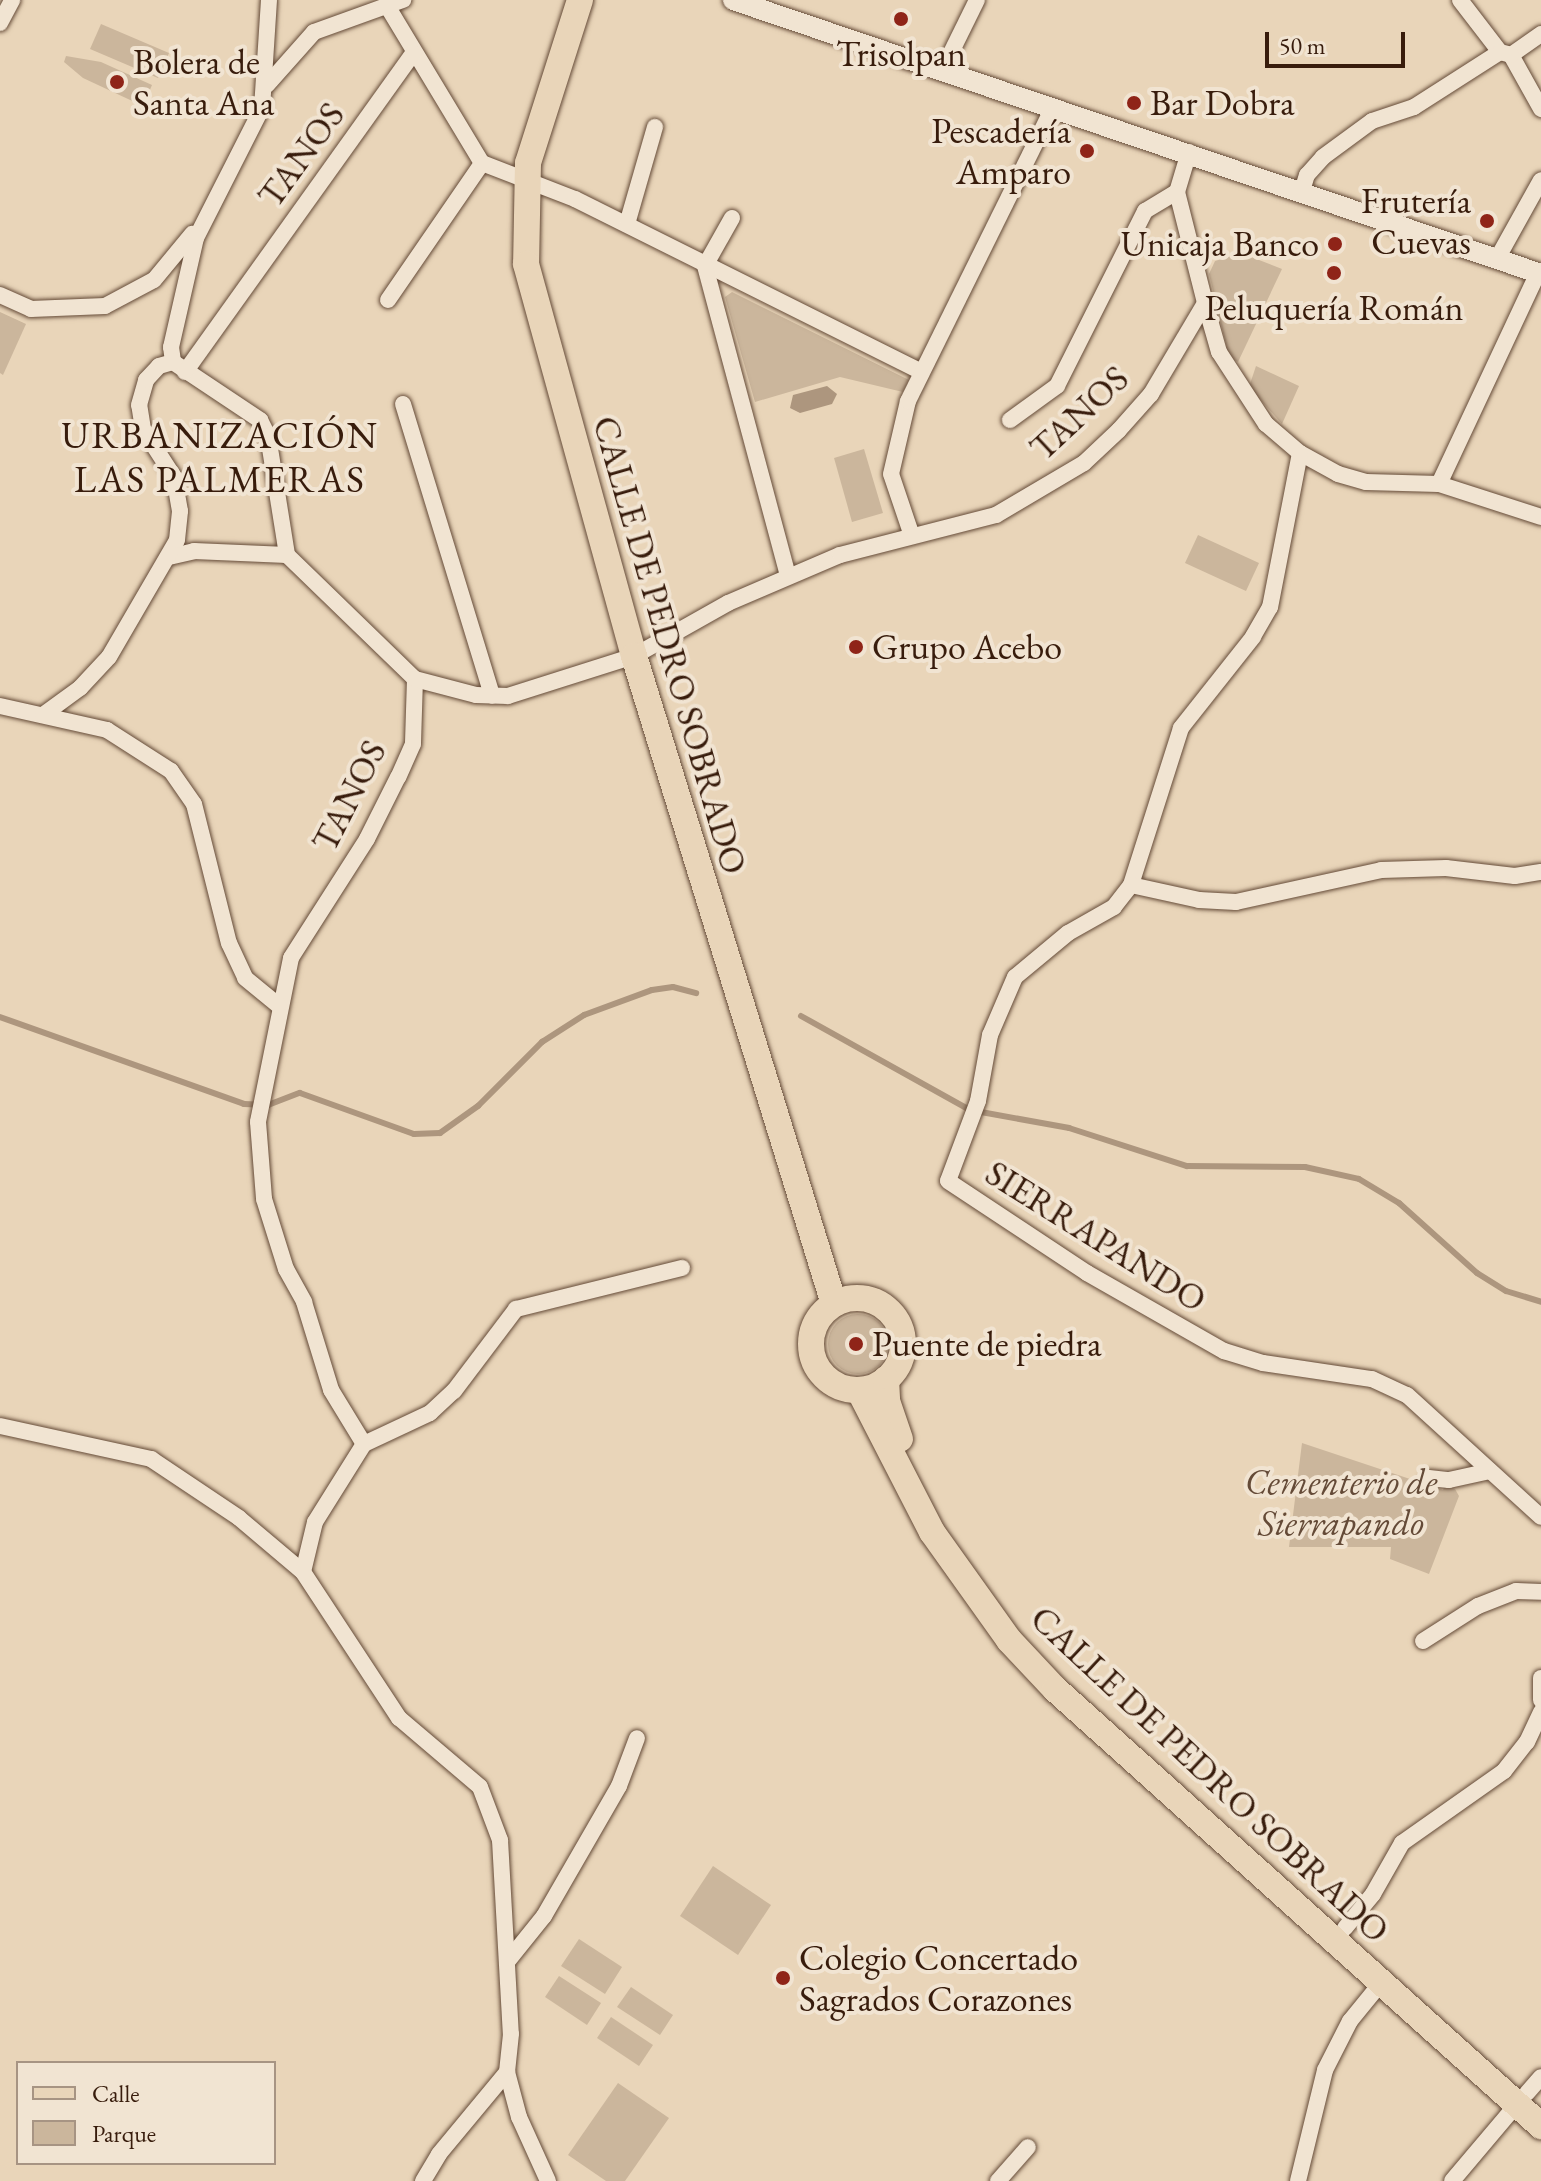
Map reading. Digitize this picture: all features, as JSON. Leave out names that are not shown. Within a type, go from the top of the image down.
[{"type":"main road","name":"CALLE DE PEDRO SOBRADO","points":[[580,0],[538,124],[526,264],[640,653],[843,1301]]},
{"type":"main road","name":"CALLE DE PEDRO SOBRADO","points":[[533,181],[599,0]]},
{"type":"main road","points":[[843,1301],[880,1304],[899,1326],[901,1355],[886,1379],[859,1390],[830,1381],[812,1356],[814,1326],[843,1301]]},
{"type":"main road","name":"CALLE DE PEDRO SOBRADO","points":[[886,1379],[891,1419],[946,1523],[997,1598],[1070,1682],[1531,2095],[1541,2126]]},
{"type":"main road","name":"CALLE DE PEDRO SOBRADO","points":[[859,1390],[932,1532],[1009,1640],[1055,1689],[1381,1983],[1531,2095]]},
{"type":"street","name":"TANOS","points":[[179,367],[173,325],[203,220],[253,130],[267,85],[269,0]]},
{"type":"street","points":[[733,0],[1539,273],[1439,484]]},
{"type":"street","points":[[942,71],[977,0]]},
{"type":"street","points":[[1460,0],[1506,53],[1541,109]]},
{"type":"street","name":"TANOS","points":[[267,85],[314,32],[396,5],[413,53],[482,163]]},
{"type":"street","points":[[1302,191],[1307,175],[1350,136],[1382,116],[1414,107],[1541,34]]},
{"type":"street","name":"TANOS","points":[[179,367],[413,53]]},
{"type":"street","points":[[912,536],[891,474],[920,371],[1053,107]]},
{"type":"street","points":[[627,224],[655,127]]},
{"type":"street","points":[[1189,152],[1177,192],[1205,303],[1219,352],[1239,390],[1266,424],[1300,453],[1358,481],[1439,484],[1541,517]]},
{"type":"street","points":[[388,300],[482,163],[533,181],[627,224],[705,266],[920,371]]},
{"type":"street","points":[[1497,259],[1541,180]]},
{"type":"street","points":[[1010,420],[1057,386],[1145,211],[1177,192]]},
{"type":"street","points":[[732,218],[705,266],[788,576]]},
{"type":"street","points":[[0,295],[31,309],[84,311],[125,299],[154,280],[203,220]]},
{"type":"street","name":"TANOS","points":[[492,696],[640,653],[788,576],[912,536],[996,515],[1084,463],[1151,394],[1205,303]]},
{"type":"street","name":"TANOS","points":[[43,715],[80,688],[109,657],[169,557],[180,511],[174,477],[143,429],[139,405],[146,380],[159,366],[179,367]]},
{"type":"street","points":[[179,367],[260,420],[268,436],[287,555],[415,679],[492,696],[403,404]]},
{"type":"street","points":[[1300,453],[1270,607],[1253,637],[1181,728],[1131,885],[1199,900],[1236,902],[1343,875],[1381,870],[1541,872]]},
{"type":"street","points":[[169,557],[194,551],[287,555]]},
{"type":"street","name":"TANOS","points":[[364,1444],[331,1390],[304,1302],[286,1269],[264,1199],[258,1122],[278,1005],[291,958],[367,839],[413,744],[415,679]]},
{"type":"street","points":[[0,706],[107,730],[171,771],[194,804],[229,943],[245,978],[278,1005]]},
{"type":"street","name":"SIERRAPANDO","points":[[1131,885],[1114,907],[1068,933],[1015,977],[990,1035],[978,1101],[948,1181],[1019,1230],[1224,1351],[1263,1363],[1372,1379],[1407,1395],[1541,1517]]},
{"type":"street","points":[[303,1572],[315,1522],[364,1444],[430,1413],[454,1391],[516,1309],[682,1268]]},
{"type":"street","points":[[0,1426],[151,1459],[239,1518],[303,1572],[399,1718],[480,1787],[493,1811],[500,1840],[511,2034],[507,2072],[519,2117],[548,2181]]},
{"type":"street","points":[[1429,1478],[1449,1480],[1490,1471]]},
{"type":"street","points":[[1423,1641],[1478,1606],[1516,1591],[1541,1592]]},
{"type":"street","points":[[1541,1678],[1541,1700]]},
{"type":"street","points":[[1345,1928],[1373,1894],[1402,1843],[1504,1771],[1540,1720]]},
{"type":"street","points":[[507,1962],[544,1916],[619,1786],[637,1738]]},
{"type":"street","points":[[1298,2181],[1325,2070],[1350,2021],[1381,1983]]},
{"type":"street","points":[[423,2181],[507,2072]]},
{"type":"street","points":[[1452,2181],[1531,2095]]},
{"type":"street","points":[[998,2181],[1028,2147]]},
{"type":"green space","points":[[101,24],[169,53],[158,78],[90,49]]},
{"type":"green space","name":"Bolera de Santa Ana","points":[[66,56],[101,62],[152,85],[143,106],[83,78],[64,62]]},
{"type":"green space","points":[[1241,253],[1282,269],[1238,362],[1229,357],[1209,274],[1215,261]]},
{"type":"green space","points":[[732,292],[909,380],[903,392],[840,377],[755,402],[725,297]]},
{"type":"green space","points":[[0,312],[26,324],[3,375],[0,373]]},
{"type":"green space","points":[[1256,366],[1299,386],[1282,424],[1249,387]]},
{"type":"green space","points":[[864,449],[883,513],[852,522],[834,458]]},
{"type":"green space","points":[[1198,535],[1259,563],[1246,591],[1185,563]]},
{"type":"green space","points":[[858,1314],[879,1323],[888,1344],[879,1365],[858,1374],[837,1365],[828,1344],[837,1323]]},
{"type":"green space","name":"Cementerio de Sierrapando","points":[[1302,1443],[1443,1490],[1445,1485],[1455,1489],[1459,1496],[1429,1574],[1390,1559],[1391,1547],[1289,1547]]},
{"type":"green space","points":[[713,1866],[771,1905],[738,1955],[680,1916]]},
{"type":"green space","points":[[579,1939],[622,1967],[605,1994],[561,1966]]},
{"type":"green space","points":[[559,1976],[601,2003],[587,2025],[545,1997]]},
{"type":"green space","points":[[631,1987],[673,2015],[660,2035],[617,2007]]},
{"type":"green space","points":[[611,2017],[653,2045],[639,2066],[597,2038]]},
{"type":"green space","points":[[618,2083],[669,2118],[625,2181],[606,2181],[568,2155]]},
{"type":"shaded area","points":[[827,386],[837,394],[832,404],[800,413],[790,408],[793,395]]},
{"type":"waterway","points":[[0,1017],[244,1104],[268,1105],[300,1093],[414,1134],[440,1133],[478,1106],[542,1042],[584,1015],[652,990],[673,987],[696,993]]},
{"type":"waterway","points":[[801,1016],[970,1110],[1069,1128],[1187,1166],[1305,1167],[1359,1179],[1399,1203],[1477,1273],[1506,1291],[1541,1302]]},
{"type":"place","name":"Trisolpan","points":[[901,19]]},
{"type":"place","name":"Bolera de Santa Ana","points":[[117,82]]},
{"type":"place","name":"Bar Dobra","points":[[1134,103]]},
{"type":"place","name":"Pescadería Amparo","points":[[1087,151]]},
{"type":"place","name":"Frutería Cuevas","points":[[1487,221]]},
{"type":"place","name":"Unicaja Banco","points":[[1335,244]]},
{"type":"place","name":"Peluquería Román","points":[[1334,273]]},
{"type":"place","name":"Grupo Acebo","points":[[856,647]]},
{"type":"place","name":"Puente de piedra","points":[[856,1344]]},
{"type":"place","name":"Colegio Concertado Sagrados Corazones","points":[[783,1978]]},
{"type":"district","name":"URBANIZACIÓN LAS PALMERAS","points":[[220,457]]}]
